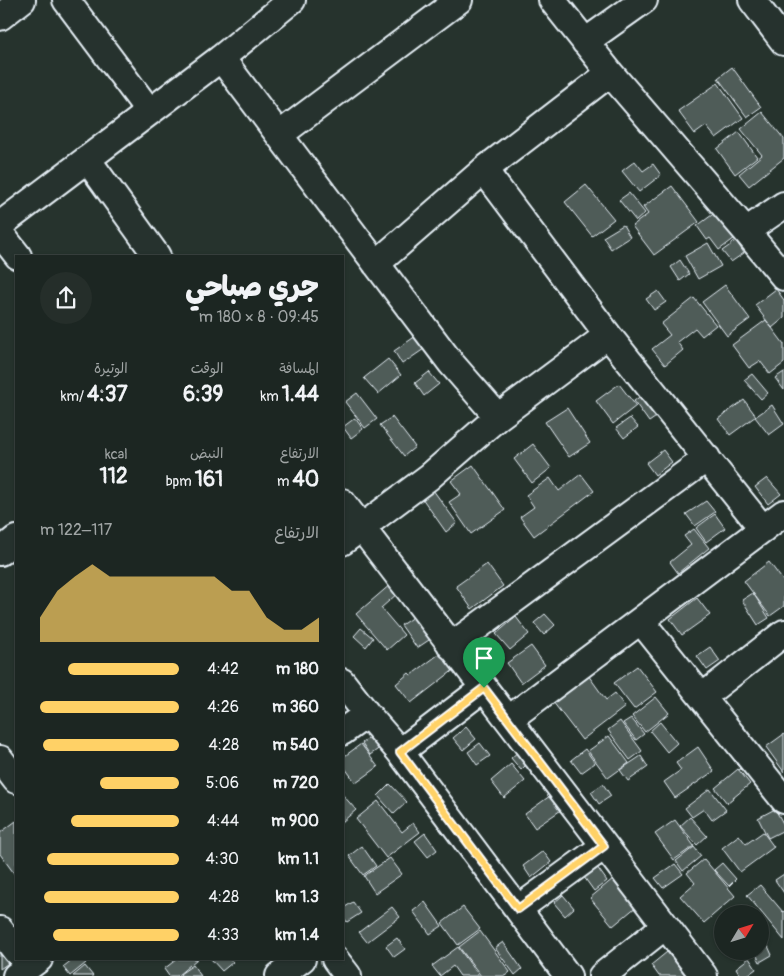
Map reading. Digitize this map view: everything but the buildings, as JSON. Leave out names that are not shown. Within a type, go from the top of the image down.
[{"type":"street","points":[[0,17],[22,0]]},
{"type":"street","points":[[66,0],[149,111]]},
{"type":"street","points":[[280,135],[459,0]]},
{"type":"street","points":[[552,0],[584,42],[784,277]]},
{"type":"street","points":[[584,42],[644,0]]},
{"type":"street","points":[[752,0],[781,33]]},
{"type":"street","points":[[0,225],[221,58],[282,3]]},
{"type":"street","points":[[221,58],[451,363],[498,417]]},
{"type":"street","points":[[376,264],[484,170],[610,73]]},
{"type":"street","points":[[87,159],[156,255]]},
{"type":"street","points":[[484,170],[608,335],[763,529]]},
{"type":"street","points":[[746,231],[784,205]]},
{"type":"street","points":[[0,233],[17,255]]},
{"type":"street","points":[[352,534],[429,477],[498,417],[608,335]]},
{"type":"street","points":[[451,646],[707,458]]},
{"type":"street","points":[[344,508],[352,534],[451,646],[704,976]]},
{"type":"street","points":[[508,719],[784,513]]},
{"type":"street","points":[[0,552],[15,540]]},
{"type":"street","points":[[641,621],[784,800]]},
{"type":"street","points":[[702,698],[784,632]]},
{"type":"street","points":[[344,685],[400,752],[568,976]]},
{"type":"street","points":[[400,752],[484,688]]},
{"type":"street","points":[[344,731],[367,714]]},
{"type":"street","points":[[0,759],[15,778]]},
{"type":"street","points":[[518,909],[604,846]]},
{"type":"street","points":[[602,976],[665,926]]},
{"type":"street","points":[[0,930],[15,950]]},
{"type":"street","points":[[279,976],[301,960]]},
{"type":"street","points":[[336,960],[348,976]]},
{"type":"route","points":[[484,688],[604,846],[518,909],[400,752],[484,688]]}]
